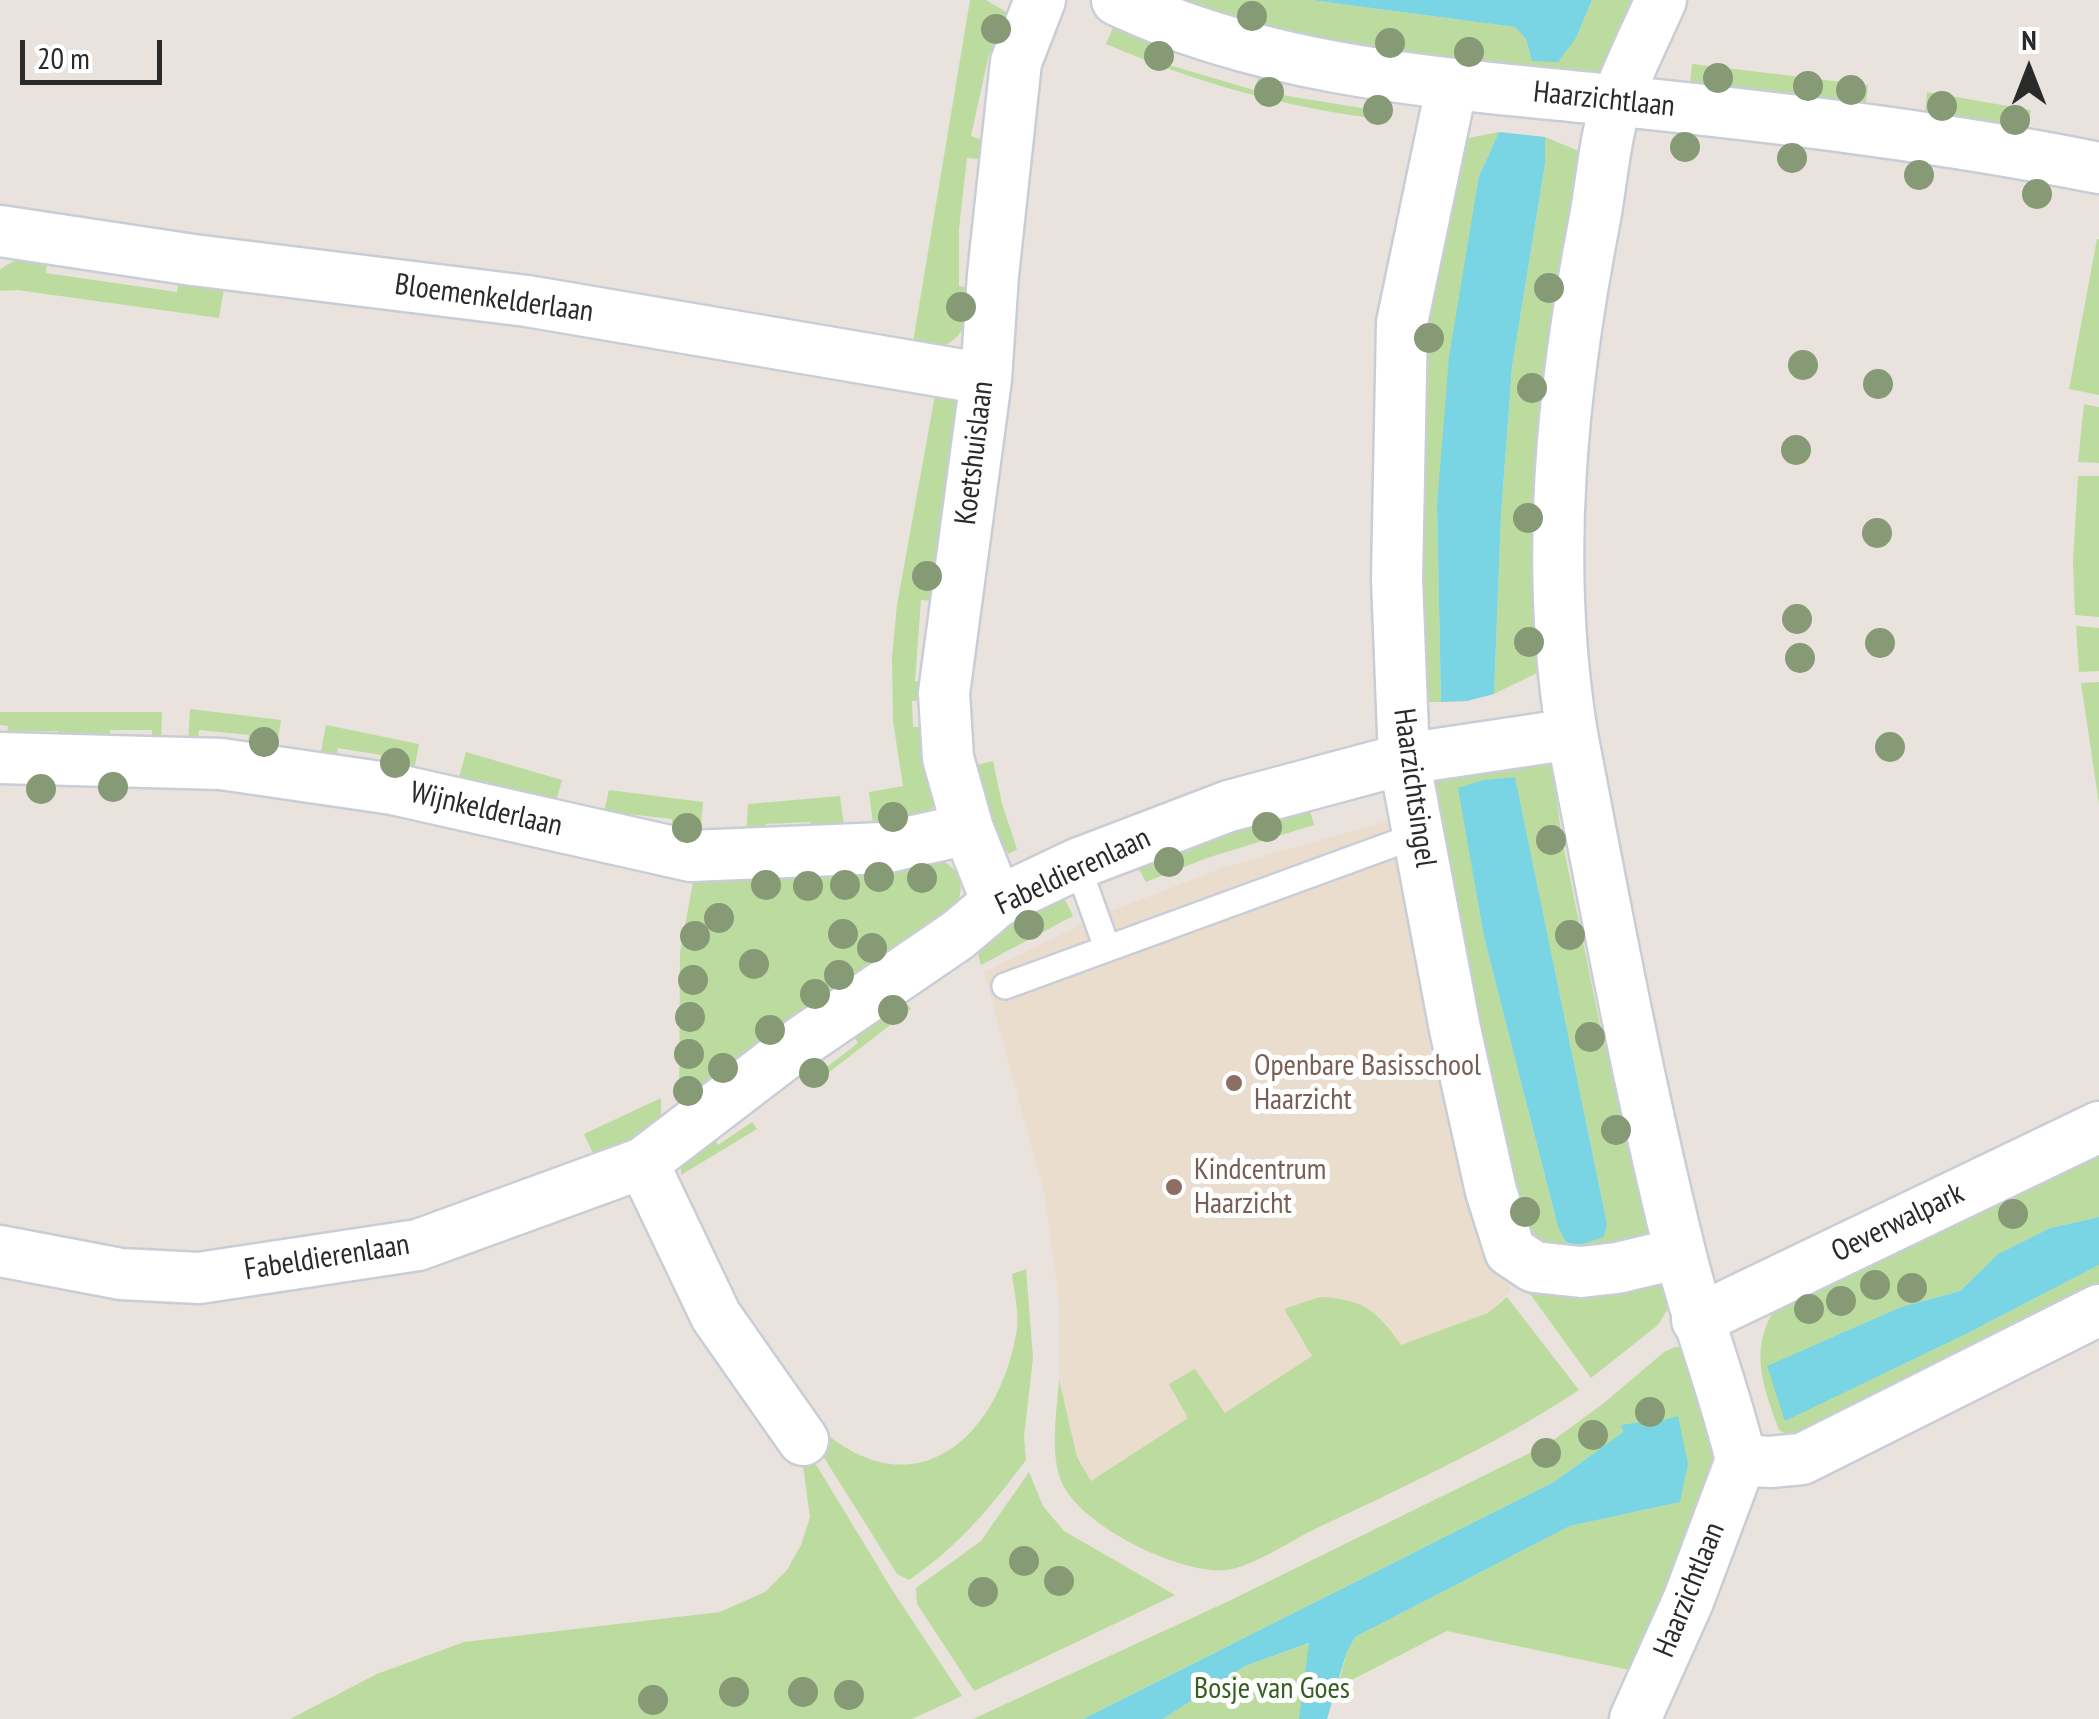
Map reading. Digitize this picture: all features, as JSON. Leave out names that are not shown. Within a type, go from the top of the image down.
[{"type":"street","name":"Koetshuislaan","points":[[997,902],[968,829],[948,758],[944,693],[986,379],[1016,62],[1040,0]]},
{"type":"street","name":"Haarzichtlaan","points":[[1117,0],[1152,17],[1260,53],[1452,84],[1617,100],[2027,154],[2099,168]]},
{"type":"street","points":[[1661,0],[1617,100],[1582,284],[1559,466],[1557,589],[1564,688],[1638,1081],[1697,1320],[1728,1402],[1741,1460],[1802,1459],[2099,1310]]},
{"type":"street","name":"Haarzichtsingel","points":[[1452,84],[1402,323],[1397,578],[1404,759],[1455,1030],[1491,1191],[1510,1251],[1534,1267],[1581,1272],[1680,1253]]},
{"type":"street","name":"Bloemenkelderlaan","points":[[0,230],[193,260],[527,301],[986,379]]},
{"type":"street","name":"Fabeldierenlaan","points":[[0,1251],[121,1274],[199,1278],[418,1245],[643,1163],[800,1043],[958,935],[997,902],[1076,864],[1229,806],[1404,759],[1572,734]]},
{"type":"street","name":"Wijnkelderlaan","points":[[0,758],[221,764],[393,789],[691,856],[883,848],[968,829]]},
{"type":"street","name":"Oeverwalpark","points":[[1697,1320],[2099,1127]]},
{"type":"street","points":[[643,1163],[716,1316],[804,1440]]},
{"type":"street","name":"Haarzichtlaan","points":[[1635,1719],[1688,1601],[1741,1460]]},
{"type":"lane","points":[[1004,986],[1418,834]]},
{"type":"lane","points":[[1076,864],[1108,948]]},
{"type":"shaded area","name":"Openbare Basisschool Haarzicht","points":[[1395,819],[1477,1195],[1511,1291],[1488,1313],[1225,1413],[1189,1418],[1091,1481],[1077,1457],[1059,1379],[1059,1302],[1045,1196],[984,972],[1101,915],[1222,868]]},
{"type":"green space","points":[[970,0],[986,0],[1013,16],[1002,58],[989,54],[971,136],[983,140],[981,159],[967,158],[959,229],[959,286],[972,288],[971,303],[964,326],[951,342],[928,349],[912,348]]},
{"type":"green space","points":[[1175,0],[1311,0],[1515,27],[1526,39],[1532,61],[1576,38],[1592,0],[1636,0],[1610,71],[1566,72],[1415,55],[1253,27]]},
{"type":"green space","points":[[1113,27],[1172,51],[1169,65],[1254,90],[1259,76],[1283,81],[1282,95],[1368,109],[1370,97],[1391,99],[1387,120],[1244,93],[1175,71],[1106,44]]},
{"type":"green space","points":[[1692,64],[1868,85],[1866,104],[1690,84]]},
{"type":"green space","points":[[1927,92],[2031,110],[2027,131],[1925,113]]},
{"type":"green space","points":[[1499,132],[1479,176],[1437,505],[1441,702],[1422,702],[1417,338],[1458,140]]},
{"type":"green space","points":[[1545,137],[1586,154],[1545,669],[1494,694],[1512,367],[1545,164]]},
{"type":"green space","points":[[2099,239],[2099,395],[2069,389]]},
{"type":"green space","points":[[48,256],[46,273],[177,292],[179,277],[225,283],[219,318],[17,290],[0,291],[0,270],[22,258]]},
{"type":"green space","points":[[937,384],[952,391],[961,402],[939,528],[952,532],[936,601],[921,600],[915,681],[928,683],[930,700],[912,701],[913,727],[930,726],[938,787],[931,810],[919,819],[874,832],[869,792],[903,786],[893,721],[892,656],[897,605]]},
{"type":"green space","points":[[2084,404],[2099,407],[2099,463],[2078,462]]},
{"type":"green space","points":[[2078,476],[2099,476],[2099,617],[2075,615],[2073,561]]},
{"type":"green space","points":[[2076,626],[2099,628],[2099,671],[2079,672]]},
{"type":"green space","points":[[2099,682],[2099,804],[2081,683]]},
{"type":"green space","points":[[190,709],[281,720],[276,752],[247,750],[249,735],[199,730],[197,746],[188,745]]},
{"type":"green space","points":[[0,712],[162,712],[161,743],[152,744],[152,730],[110,730],[109,745],[58,746],[58,731],[14,732],[14,747],[5,747],[8,726],[0,725]]},
{"type":"green space","points":[[326,725],[419,744],[413,776],[379,771],[381,755],[338,748],[335,765],[319,761]]},
{"type":"green space","points":[[466,752],[562,780],[553,812],[456,788]]},
{"type":"green space","points":[[1550,752],[1562,839],[1600,1025],[1654,1230],[1640,1254],[1523,1243],[1422,775]],"holes":[[[1515,778],[1607,1224],[1604,1237],[1565,1241],[1558,1227],[1484,937],[1459,789],[1483,780]]]},
{"type":"green space","points":[[993,761],[1017,849],[1009,854],[991,823],[977,765]]},
{"type":"green space","points":[[609,790],[703,802],[700,837],[671,835],[672,819],[627,814],[624,828],[601,824]]},
{"type":"green space","points":[[840,796],[845,835],[812,836],[810,822],[766,824],[766,839],[746,839],[748,804]]},
{"type":"green space","points":[[1308,804],[1314,825],[1207,858],[1146,882],[1135,862]]},
{"type":"green space","points":[[937,857],[952,867],[959,878],[961,891],[956,908],[679,1112],[680,953],[695,871]]},
{"type":"green space","points":[[1063,895],[1073,916],[981,965],[978,954],[986,935]]},
{"type":"green space","points":[[899,995],[911,1009],[810,1087],[799,1073],[817,1059],[824,1069],[858,1043],[851,1033]]},
{"type":"green space","points":[[661,1098],[661,1122],[595,1158],[584,1134]]},
{"type":"green space","points":[[752,1122],[757,1129],[681,1175],[681,1162],[713,1136],[718,1145]]},
{"type":"green space","points":[[2099,1148],[2099,1217],[2050,1228],[1998,1254],[1960,1291],[1901,1307],[1768,1366],[1786,1420],[2099,1265],[2099,1292],[1795,1439],[1779,1430],[1764,1385],[1760,1354],[1775,1309]]},
{"type":"green space","points":[[1026,1269],[1033,1358],[1024,1437],[1026,1460],[973,1525],[909,1580],[897,1574],[813,1440],[825,1433],[860,1455],[894,1464],[924,1461],[952,1448],[975,1427],[994,1399],[1017,1328],[1012,1274]]},
{"type":"green space","points":[[1512,1269],[1671,1280],[1672,1302],[1658,1325],[1591,1378]]},
{"type":"green space","points":[[1320,1297],[1368,1309],[1401,1345],[1488,1313],[1507,1297],[1579,1390],[1447,1466],[1257,1560],[1226,1570],[1183,1564],[1131,1543],[1107,1529],[1070,1495],[1060,1478],[1055,1454],[1059,1379],[1077,1457],[1091,1481],[1188,1418],[1169,1384],[1195,1369],[1225,1413],[1312,1356],[1284,1309]]},
{"type":"green space","points":[[1675,1347],[1687,1347],[1713,1433],[1715,1460],[1660,1604],[1630,1670],[1447,1631],[1338,1687],[1346,1654],[1355,1637],[1570,1526],[1680,1502],[1641,1426],[1622,1426],[1623,1432],[1554,1482],[1083,1719],[973,1719],[1231,1600],[1548,1444]]},
{"type":"green space","points":[[806,1448],[962,1696],[912,1719],[290,1719],[377,1674],[464,1642],[720,1612],[765,1592],[787,1570],[810,1517],[803,1466]]},
{"type":"green space","points":[[1029,1472],[1043,1506],[1064,1531],[1175,1595],[974,1691],[917,1604],[916,1588],[981,1541]]},
{"type":"green space","name":"Bosje van Goes","points":[[1310,1643],[1301,1719],[1163,1719],[1245,1666]]},
{"type":"water","points":[[1311,0],[1592,0],[1576,38],[1558,62],[1532,61],[1526,39],[1515,27]]},
{"type":"water","points":[[1499,132],[1545,137],[1545,164],[1512,367],[1494,694],[1441,702],[1437,505],[1449,357],[1479,176]]},
{"type":"water","points":[[1515,777],[1607,1224],[1604,1237],[1576,1246],[1565,1241],[1558,1227],[1484,937],[1458,788],[1483,780]]},
{"type":"water","points":[[2099,1217],[2099,1265],[1785,1421],[1767,1366],[1901,1307],[1960,1291],[1998,1254],[2050,1228]]},
{"type":"water","points":[[1678,1416],[1688,1464],[1680,1502],[1570,1526],[1355,1637],[1346,1654],[1327,1719],[1299,1719],[1309,1643],[1245,1666],[1163,1719],[1083,1719],[1554,1482],[1623,1432],[1621,1425],[1641,1422],[1642,1426]]},
{"type":"place","name":"Openbare Basisschool Haarzicht","points":[[1234,1083]]},
{"type":"place","name":"Kindcentrum Haarzicht","points":[[1174,1187]]}]
